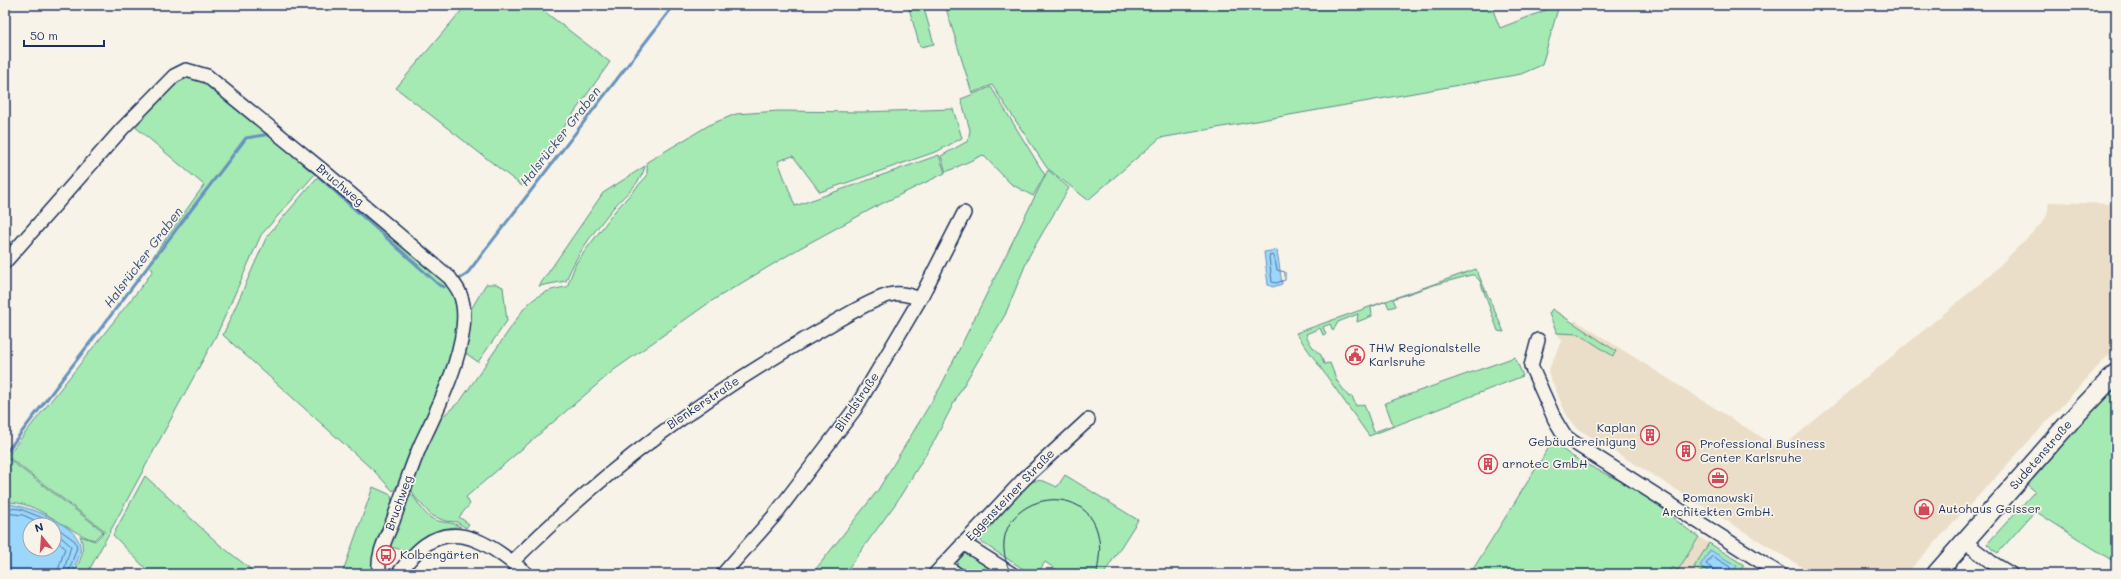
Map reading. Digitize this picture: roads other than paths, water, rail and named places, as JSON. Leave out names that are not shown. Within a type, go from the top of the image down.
[{"type":"main road","name":"Sudetenstraße","points":[[1936,574],[2074,417],[2116,374]]},
{"type":"street","name":"Bruchweg","points":[[5,262],[122,129],[174,76],[186,70],[207,76],[321,169],[450,278],[460,293],[463,309],[456,362],[435,416],[421,445],[391,525],[381,556],[380,574]]},
{"type":"street","name":"Blindstraße","points":[[722,574],[774,516],[855,409],[920,299],[964,213]]},
{"type":"street","name":"Blenkerstraße","points":[[512,562],[574,503],[632,454],[677,420],[737,380],[828,326],[882,298],[893,294],[905,293],[920,299]]},
{"type":"street","points":[[1538,340],[1531,366],[1555,420],[1564,435],[1780,574]]},
{"type":"street","name":"Eggensteiner Straße","points":[[939,569],[1024,479],[1088,420]]},
{"type":"street","points":[[398,574],[421,548],[431,541],[444,537],[462,536],[487,545],[527,574]]},
{"type":"street","points":[[1965,542],[2011,574]]},
{"type":"street","points":[[963,544],[1012,574]]},
{"type":"street","points":[[939,569],[958,574]]},
{"type":"water","points":[[1277,250],[1282,284],[1273,287],[1268,285],[1264,252]]},
{"type":"water","points":[[5,504],[24,507],[48,517],[22,517],[22,557],[62,557],[62,524],[77,537],[80,545],[80,552],[71,574],[5,574]]},
{"type":"water","points":[[1710,550],[1737,566],[1732,574],[1713,574],[1700,566]]},
{"type":"waterway","name":"Halsrücker Graben","points":[[461,278],[466,275],[674,5]]},
{"type":"waterway","name":"Halsrücker Graben","points":[[5,454],[246,138],[270,134]]},
{"type":"waterway","name":"Halsrücker Graben","points":[[304,164],[314,172]]},
{"type":"waterway","name":"Halsrücker Graben","points":[[320,178],[439,285],[444,287]]},
{"type":"tram line","points":[[1011,574],[1004,548],[1008,527],[1020,512],[1038,502],[1057,500],[1076,505],[1091,518],[1100,544],[1097,574]]},
{"type":"place","name":"THW Regionalstelle Karlsruhe","points":[[1355,355]]},
{"type":"place","name":"Kaplan Gebäudereinigung","points":[[1650,435]]},
{"type":"place","name":"Professional Business Center Karlsruhe","points":[[1686,451]]},
{"type":"place","name":"arnotec GmbH","points":[[1488,464]]},
{"type":"place","name":"Romanowski Architekten GmbH.","points":[[1718,478]]},
{"type":"place","name":"Autohaus Geisser","points":[[1924,509]]},
{"type":"place","name":"Kolbengärten","points":[[386,555]]}]
